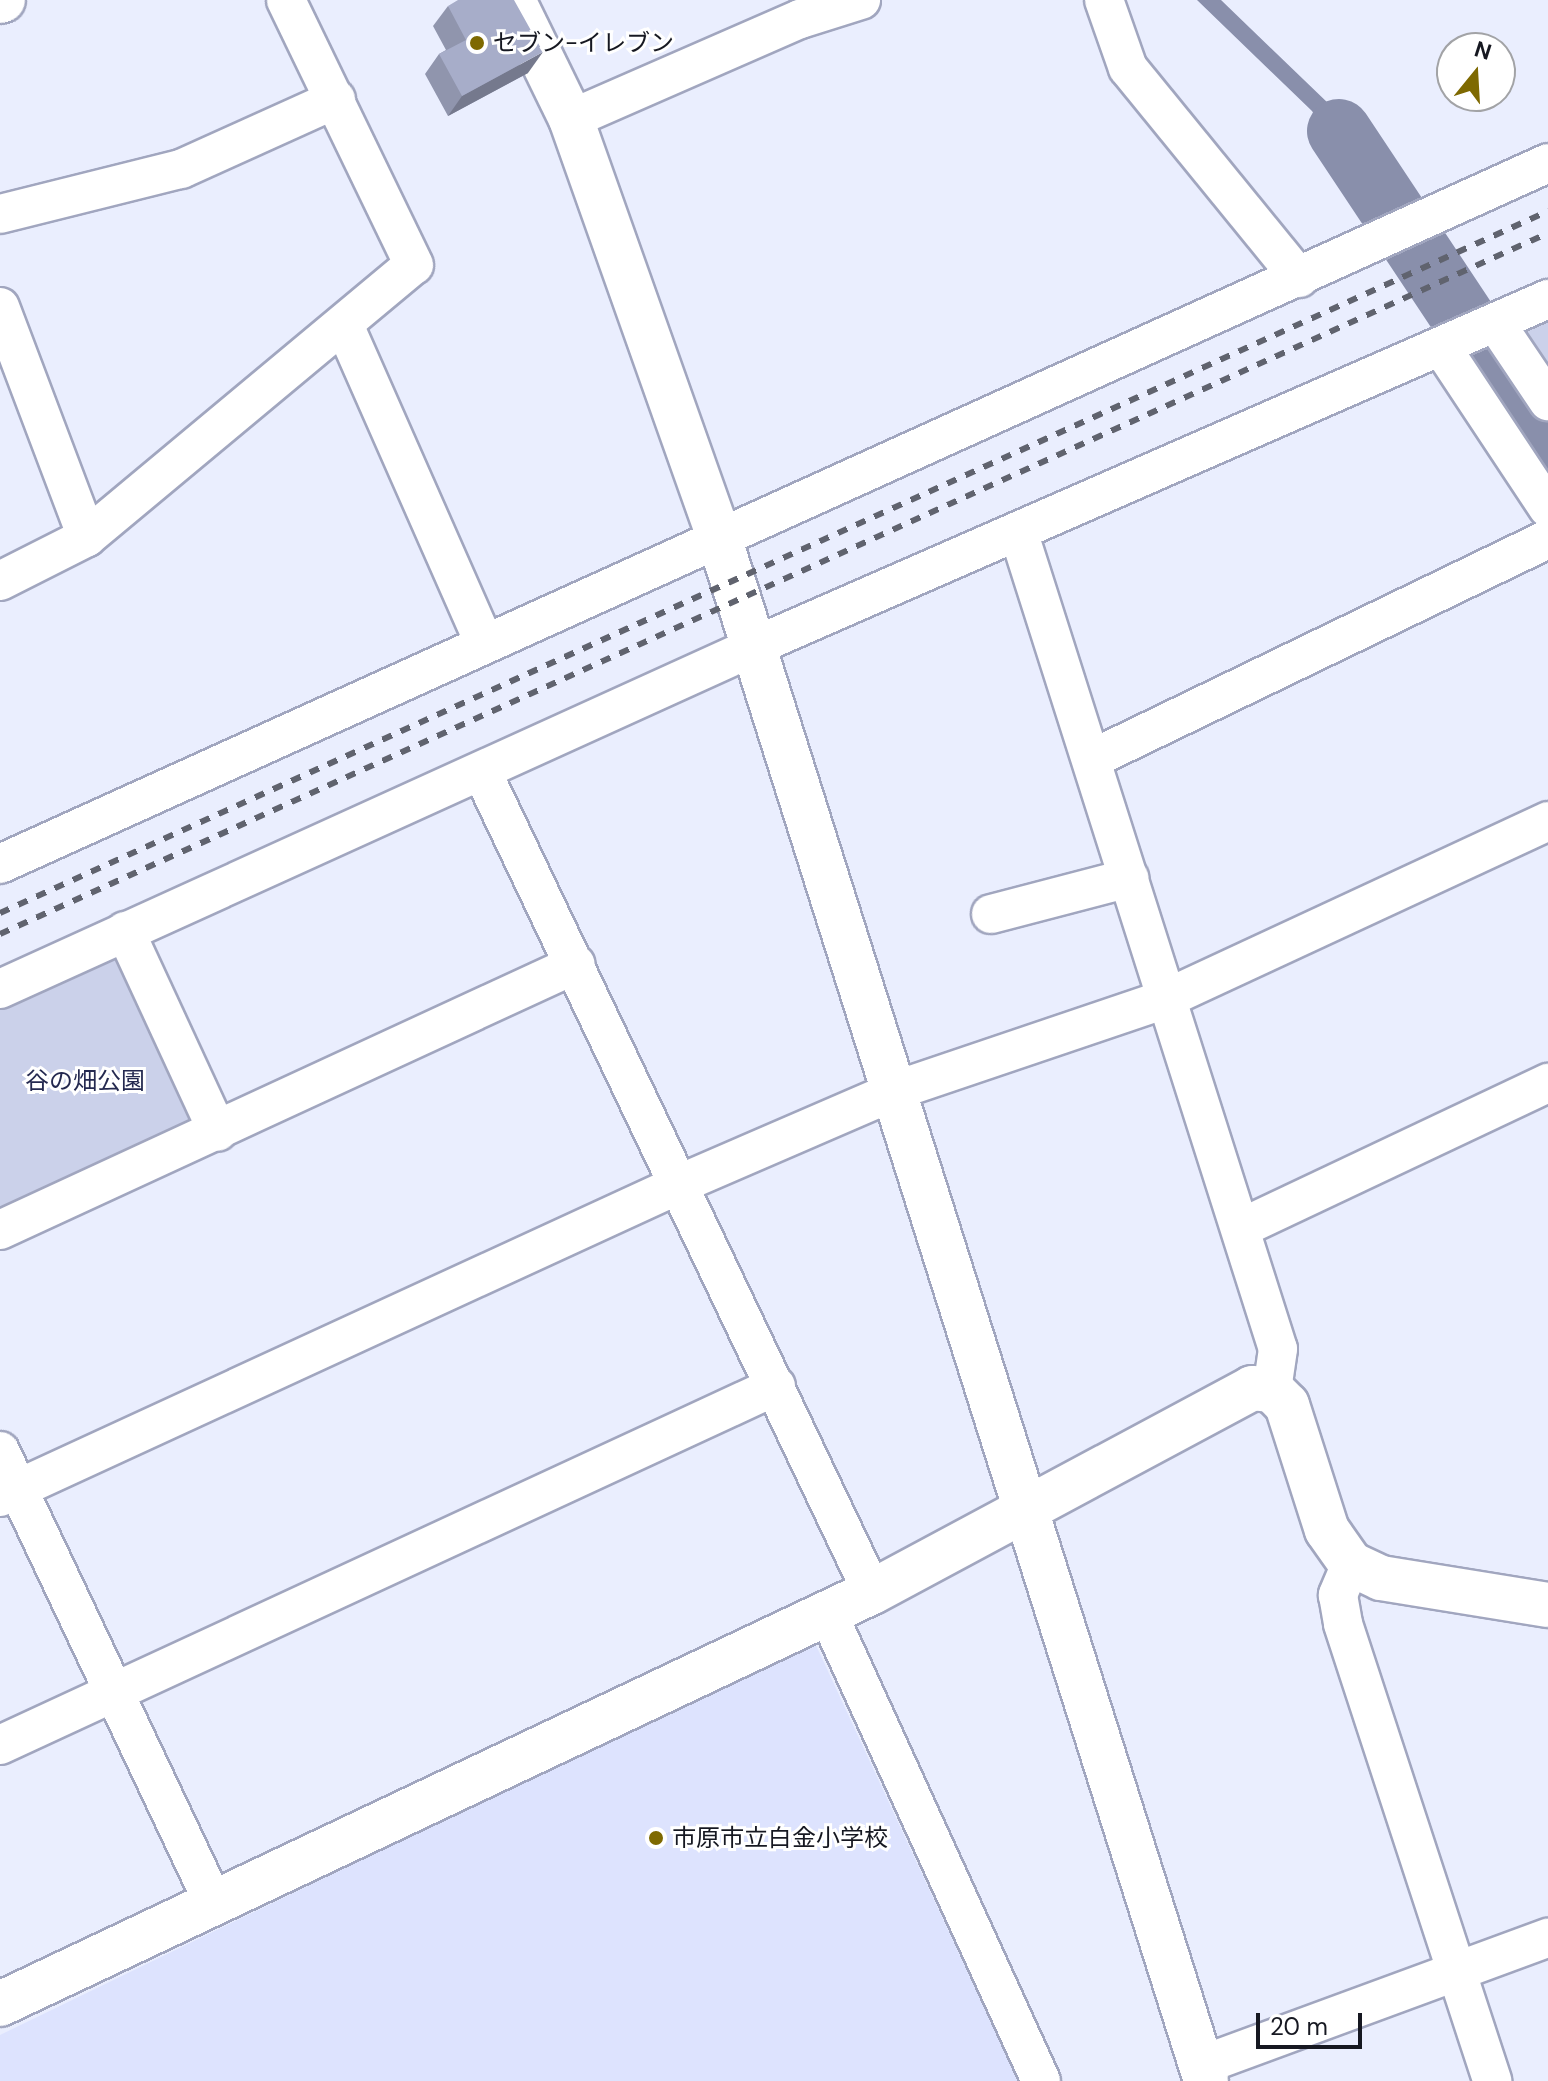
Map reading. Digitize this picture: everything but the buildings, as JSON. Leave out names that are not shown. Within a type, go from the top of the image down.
[{"type":"street","points":[[0,581],[87,537],[414,265],[286,0]]},
{"type":"street","points":[[513,0],[571,119],[718,534],[897,1090],[1204,2073],[1548,1938]]},
{"type":"street","points":[[571,119],[800,19],[861,0]]},
{"type":"street","points":[[1104,0],[1128,68],[1299,278]]},
{"type":"street","points":[[0,214],[181,169],[336,99]]},
{"type":"street","points":[[0,864],[718,534],[1299,278],[1548,163]]},
{"type":"street","points":[[0,989],[755,646],[1497,325],[1548,299]]},
{"type":"street","points":[[0,307],[87,537]]},
{"type":"street","points":[[344,325],[484,642]]},
{"type":"street","points":[[1497,325],[1548,401]]},
{"type":"street","points":[[1442,348],[1548,508]]},
{"type":"street","points":[[1018,531],[1096,757],[1163,1000],[1241,1228],[1278,1349],[1272,1390],[1297,1426],[1327,1530],[1351,1564],[1381,1578],[1548,1605]]},
{"type":"street","points":[[1096,757],[1548,539]]},
{"type":"street","points":[[482,772],[682,1183],[872,1592]]},
{"type":"street","points":[[8,1493],[682,1183],[897,1090],[1163,1000],[1548,821]]},
{"type":"street","points":[[991,914],[1129,878]]},
{"type":"street","points":[[125,931],[218,1132]]},
{"type":"street","points":[[0,1230],[218,1132],[576,964]]},
{"type":"street","points":[[1241,1228],[1548,1083]]},
{"type":"street","points":[[0,1745],[776,1386]]},
{"type":"street","points":[[0,2004],[213,1901],[828,1614],[1026,1511],[1234,1393],[1272,1390]]},
{"type":"street","points":[[0,1451],[8,1493],[118,1690],[213,1901]]},
{"type":"street","points":[[1351,1564],[1338,1595],[1343,1624],[1461,1971],[1492,2081]]},
{"type":"street","points":[[828,1614],[1041,2081]]},
{"type":"shaded area","points":[[1197,0],[1221,0],[1330,105],[1399,199],[1374,212],[1312,111]]},
{"type":"shaded area","name":"市原市立白金小学校","points":[[814,1641],[1018,2081],[0,2081],[0,2035]]},
{"type":"green space","points":[[1548,299],[1548,401],[1497,325]]},
{"type":"green space","name":"谷の畑公園","points":[[111,956],[125,961],[195,1113],[190,1127],[0,1214],[0,1006]]},
{"type":"waterway","points":[[1339,131],[1548,445]]},
{"type":"railway","points":[[0,913],[1548,211]]},
{"type":"railway","points":[[0,934],[1548,233]]},
{"type":"place","name":"セブン-イレブン","points":[[477,43]]},
{"type":"place","name":"市原市立白金小学校","points":[[656,1838]]}]
